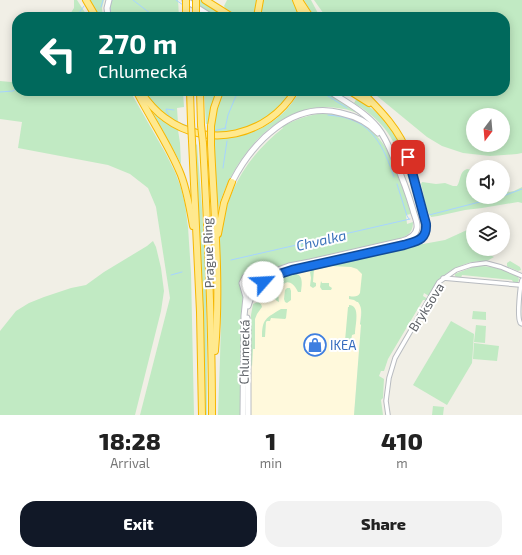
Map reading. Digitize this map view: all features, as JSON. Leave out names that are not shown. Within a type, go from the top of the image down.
[{"type":"highway","points":[[86,0],[93,12]]},
{"type":"highway","points":[[186,0],[186,12]]},
{"type":"highway","points":[[196,0],[196,12]]},
{"type":"highway","points":[[205,0],[224,12]]},
{"type":"highway","points":[[258,12],[260,0]]},
{"type":"highway","points":[[296,0],[301,12]]},
{"type":"highway","points":[[299,0],[307,12]]},
{"type":"highway","points":[[141,96],[181,175],[198,249]]},
{"type":"highway","points":[[142,96],[156,111],[173,124],[196,133],[216,136],[237,133],[262,124],[280,110],[291,96]]},
{"type":"highway","name":"Prague Ring","points":[[190,96],[198,249],[202,415]]},
{"type":"highway","name":"Prague Ring","points":[[200,96],[209,266],[212,415]]},
{"type":"highway","points":[[212,379],[217,330],[217,278],[210,145],[214,108],[218,96]]},
{"type":"highway","points":[[358,96],[387,118]]},
{"type":"highway","points":[[366,96],[387,118],[400,137],[410,161],[416,188]]},
{"type":"highway","points":[[216,247],[224,203],[232,182]]},
{"type":"main road","points":[[107,12],[109,0]]},
{"type":"main road","points":[[186,0],[204,12]]},
{"type":"main road","points":[[336,96],[364,115],[373,123],[385,138],[402,178],[416,219],[417,228],[412,236],[402,241],[298,264],[262,275],[252,273],[246,276],[242,282],[244,290],[250,294],[255,294],[262,290],[264,283],[270,277],[292,270],[404,245],[420,239],[425,234],[426,224],[416,188]]},
{"type":"main road","points":[[232,182],[246,159],[265,137],[288,120],[310,112],[331,111],[360,120],[371,126],[377,132],[384,140],[392,154]]},
{"type":"main road","points":[[257,274],[262,278],[264,283]]},
{"type":"main road","name":"Chlumecká","points":[[243,415],[244,316],[246,297],[244,290]]},
{"type":"main road","name":"Chlumecká","points":[[248,415],[248,313],[250,300],[255,294]]},
{"type":"street","name":"Bryksova","points":[[388,415],[386,401],[389,378],[396,358],[439,282],[456,270],[471,265],[486,263],[522,276]]},
{"type":"street","points":[[443,278],[520,285]]},
{"type":"street","points":[[522,280],[520,285],[518,316],[522,324]]},
{"type":"shaded area","points":[[358,258],[364,272],[354,415],[250,415],[253,312],[272,282],[291,277],[314,268]]},
{"type":"green space","points":[[74,0],[77,0],[85,12],[71,12],[74,8]]},
{"type":"green space","points":[[90,0],[104,0],[102,12],[96,12]]},
{"type":"green space","points":[[111,0],[178,0],[179,12],[110,12]]},
{"type":"green space","points":[[191,0],[202,0],[220,12],[209,12]]},
{"type":"green space","points":[[227,0],[257,0],[255,12],[231,12],[224,6]]},
{"type":"green space","points":[[263,0],[293,0],[298,12],[262,12]]},
{"type":"green space","points":[[304,0],[311,0],[317,12],[311,12]]},
{"type":"green space","points":[[314,0],[522,0],[522,153],[490,156],[463,153],[442,146],[427,137],[377,96],[510,96],[510,12],[322,12]]},
{"type":"green space","points":[[0,81],[11,82],[12,96],[133,96],[166,154],[181,188],[188,227],[191,273],[194,415],[140,415],[170,298],[156,207],[148,188],[130,174],[108,165],[18,148],[22,122],[0,119]]},
{"type":"green space","points":[[147,96],[183,96],[184,107],[177,108],[178,123],[168,116]]},
{"type":"green space","points":[[204,96],[215,96],[211,107],[208,124],[206,124]]},
{"type":"green space","points":[[221,96],[288,96],[275,111],[261,121],[245,129],[214,133],[214,122]]},
{"type":"green space","points":[[297,96],[333,96],[360,114],[333,107],[324,107],[305,110],[287,117],[256,141],[243,157],[224,191],[217,209],[214,139],[237,136],[259,129],[269,124],[286,109]]},
{"type":"green space","points":[[357,98],[379,115],[395,136],[406,160],[420,212],[419,213],[396,147],[385,129],[367,112],[354,103]]},
{"type":"green space","points":[[151,109],[163,121],[178,130],[181,164]]},
{"type":"green space","points":[[328,113],[349,117],[363,124],[374,133],[383,144],[391,157],[402,185],[411,214],[406,215],[407,224],[413,222],[412,230],[408,235],[394,240],[265,271],[251,271],[243,276],[240,280],[240,288],[243,292],[241,415],[218,415],[221,321],[219,247],[227,206],[240,176],[249,163],[259,150],[283,128],[282,127],[305,117]]},
{"type":"green space","points":[[197,144],[203,220],[207,322],[207,415],[205,415]]},
{"type":"green space","points":[[466,169],[466,204],[506,204],[431,217],[427,210],[421,184],[422,182],[436,184],[445,183],[457,186],[464,170]]},
{"type":"green space","points":[[522,187],[522,203],[510,203],[510,192]]},
{"type":"green space","points":[[466,230],[466,256],[494,257],[487,261],[465,264],[450,271],[440,278],[429,296],[424,293],[423,296],[428,299],[423,300],[388,359],[384,371],[381,371],[379,376],[384,379],[383,398],[381,400],[383,415],[354,415],[361,307],[358,302],[349,299],[349,296],[353,297],[360,293],[362,274],[357,269],[351,267],[331,266],[314,269],[313,282],[316,283],[316,286],[313,288],[310,286],[310,272],[314,268],[401,248],[445,240]]},
{"type":"green space","points":[[153,241],[161,268],[164,291],[161,311],[135,415],[0,415],[0,331],[16,311],[29,303],[44,297],[71,288],[86,285]]},
{"type":"green space","points":[[510,261],[520,267],[521,270],[518,271],[508,267],[507,263]]},
{"type":"green space","points":[[476,266],[493,267],[503,270],[518,277],[519,280],[516,283],[512,280],[462,275],[461,278],[457,278],[455,276],[457,273]]},
{"type":"green space","points":[[293,273],[301,277],[301,292],[298,292],[291,283],[287,282],[281,286],[279,291],[279,302],[277,301],[267,291],[265,286],[266,283],[269,280]]},
{"type":"green space","points":[[251,278],[255,278],[259,284],[255,290],[251,290],[247,286],[247,282]]},
{"type":"green space","points":[[321,281],[322,283],[329,283],[329,286],[332,288],[331,290],[322,290],[320,287]]},
{"type":"green space","points":[[290,288],[291,291],[291,300],[287,303],[284,299],[285,290]]},
{"type":"green space","points":[[258,302],[262,307],[255,319],[255,349],[253,349],[252,367],[250,362],[251,315],[253,304]]},
{"type":"green space","points":[[349,305],[355,308],[356,312],[355,334],[352,335],[349,352],[344,352],[348,307]]},
{"type":"green space","points":[[281,309],[287,309],[286,318],[271,318],[270,321],[267,321],[265,337],[262,337],[263,326],[268,317]]},
{"type":"green space","points":[[473,311],[486,312],[486,320],[472,319]]},
{"type":"green space","points":[[451,321],[474,334],[472,363],[447,405],[413,385]]},
{"type":"green space","points":[[476,325],[486,326],[485,343],[474,342]]},
{"type":"green space","points":[[474,343],[499,346],[497,361],[473,359]]},
{"type":"green space","points":[[433,406],[444,407],[443,415],[432,415]]},
{"type":"waterway","points":[[101,7],[103,0]]},
{"type":"waterway","points":[[111,12],[112,0]]},
{"type":"waterway","points":[[133,0],[149,12]]},
{"type":"waterway","points":[[176,0],[183,5]]},
{"type":"waterway","points":[[80,12],[84,6]]},
{"type":"waterway","points":[[0,92],[12,91]]},
{"type":"waterway","points":[[225,129],[228,115],[236,96]]},
{"type":"waterway","points":[[328,96],[347,108]]},
{"type":"waterway","points":[[174,110],[166,109],[171,118],[188,126]]},
{"type":"waterway","points":[[328,115],[346,118],[366,128],[379,142],[394,177]]},
{"type":"waterway","points":[[193,128],[200,130]]},
{"type":"waterway","points":[[213,131],[226,128]]},
{"type":"waterway","points":[[223,168],[227,141]]},
{"type":"waterway","points":[[397,184],[409,219]]},
{"type":"waterway","name":"Chvalka","points":[[510,193],[522,189]]},
{"type":"waterway","name":"Chvalka","points":[[429,215],[472,204]]},
{"type":"waterway","name":"Chvalka","points":[[231,260],[410,219]]},
{"type":"waterway","name":"Chvalka","points":[[171,275],[182,272]]},
{"type":"place","name":"IKEA","points":[[315,345]]},
{"type":"route","points":[[263,282],[264,283],[264,281],[270,277],[292,270],[404,245],[422,238],[425,234],[426,224],[408,157]]}]
